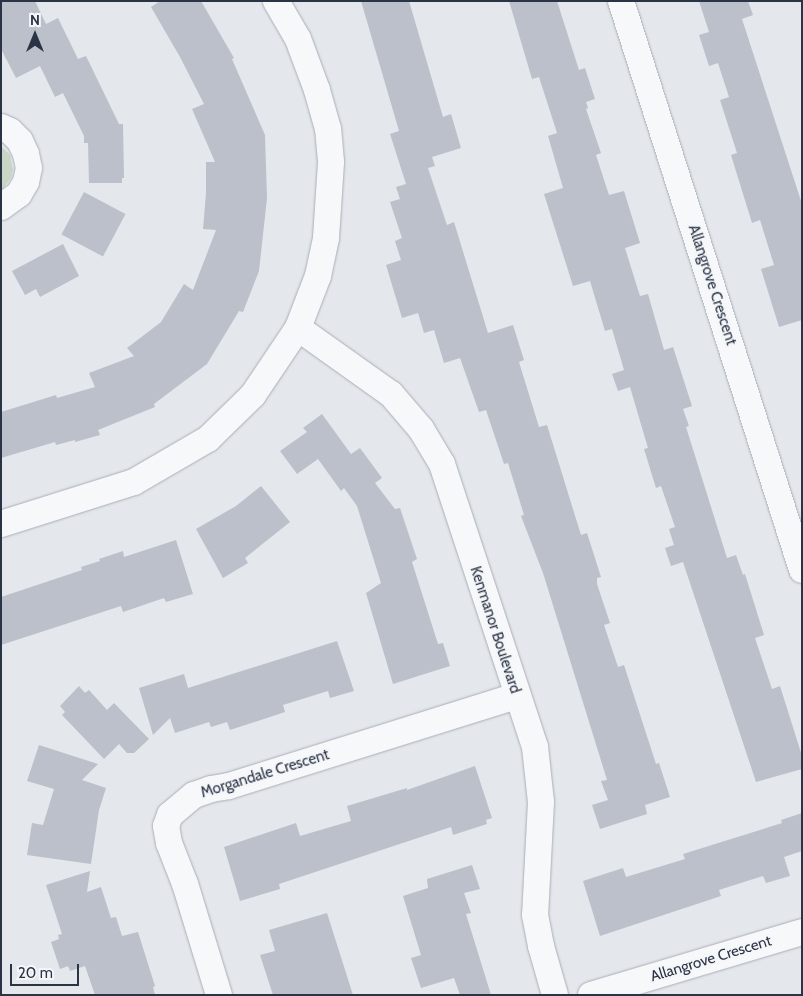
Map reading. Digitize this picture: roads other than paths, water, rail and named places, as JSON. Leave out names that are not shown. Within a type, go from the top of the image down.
[{"type":"street","points":[[1,524],[134,482],[208,439],[253,395],[298,328],[318,276],[326,238],[331,162],[328,128],[317,90],[298,39],[276,1]]},
{"type":"street","name":"Allangrove Crescent","points":[[621,1],[802,570]]},
{"type":"street","points":[[1,127],[10,131],[20,141],[26,154],[29,168],[26,182],[19,194],[1,207]]},
{"type":"street","name":"Kenmanor Boulevard","points":[[298,328],[391,394],[421,429],[442,464],[516,696],[535,747],[540,829],[536,915],[541,946],[555,995]]},
{"type":"street","name":"Morgandale Crescent","points":[[220,995],[186,884],[169,843],[166,826],[170,815],[194,796],[211,789],[229,786],[516,696]]},
{"type":"street","name":"Allangrove Crescent","points":[[591,995],[802,932]]}]
